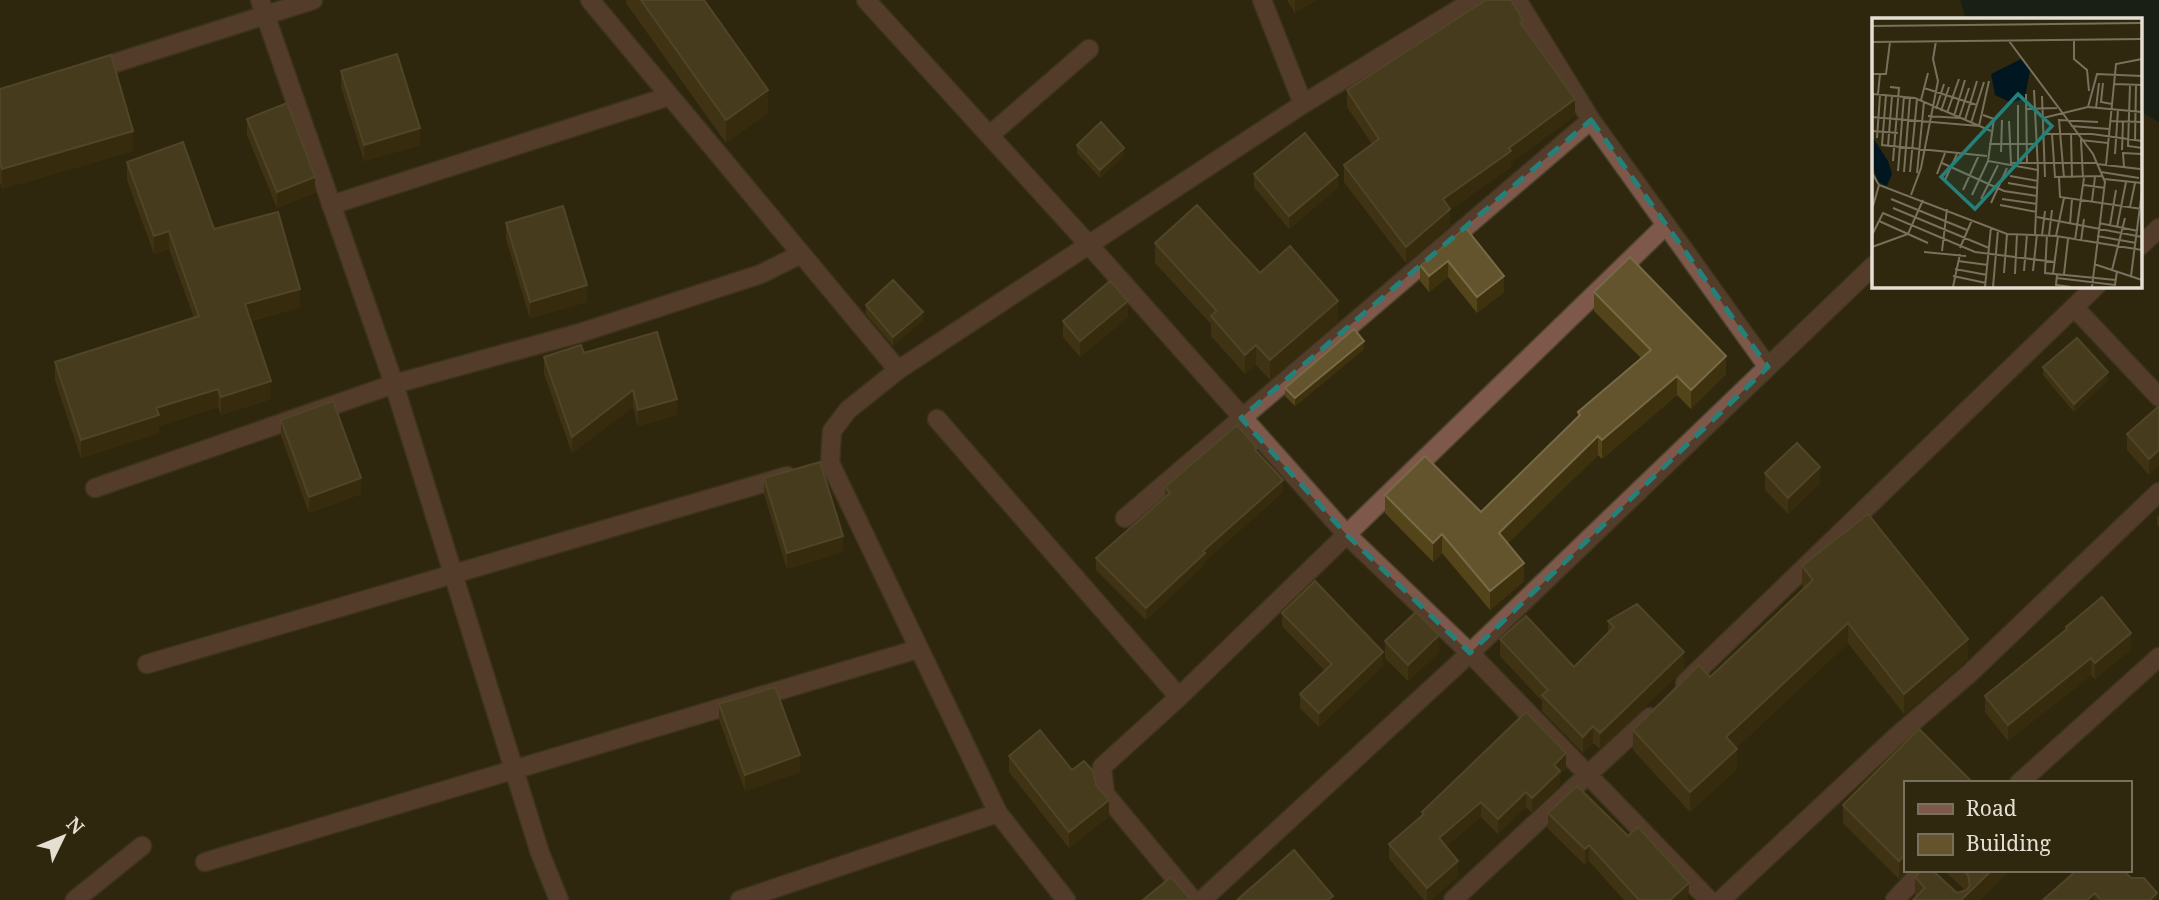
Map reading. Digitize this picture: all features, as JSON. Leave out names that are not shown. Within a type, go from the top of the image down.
[{"type":"street","points":[[80,74],[263,8],[313,0]]},
{"type":"street","points":[[590,0],[898,370]]},
{"type":"street","points":[[866,0],[1348,535],[1470,653],[1709,900]]},
{"type":"street","points":[[1262,0],[1303,104]]},
{"type":"street","points":[[817,467],[832,431],[848,410],[898,370],[1303,104],[1474,0]]},
{"type":"street","points":[[1517,0],[1591,120],[1768,367]]},
{"type":"street","points":[[263,8],[394,384],[540,853],[559,900]]},
{"type":"street","points":[[990,135],[1089,49]]},
{"type":"street","points":[[331,205],[670,96]]},
{"type":"street","points":[[1125,518],[1591,120]]},
{"type":"street","points":[[1194,900],[1105,794],[1101,779],[1102,767],[1348,535],[1666,225]]},
{"type":"street","points":[[2142,244],[2159,228]]},
{"type":"street","points":[[95,488],[394,384],[580,333],[761,274],[801,254]]},
{"type":"street","points":[[1202,900],[1470,653],[1872,267]]},
{"type":"street","points":[[1452,900],[1590,775],[2095,287]]},
{"type":"street","points":[[2074,307],[2159,397]]},
{"type":"street","points":[[937,419],[1179,697]]},
{"type":"street","points":[[147,664],[817,467]]},
{"type":"street","points":[[817,467],[918,649],[998,813],[1066,900]]},
{"type":"street","points":[[1721,900],[1898,735],[1970,673],[2159,492]]},
{"type":"street","points":[[205,862],[515,772],[918,649]]},
{"type":"street","points":[[2025,781],[2156,664]]},
{"type":"street","points":[[740,900],[998,813]]},
{"type":"street","points":[[75,900],[142,846]]},
{"type":"street","points":[[1895,900],[1921,872]]},
{"type":"highlighted area","points":[[1591,120],[1768,367],[1470,653],[1347,535],[1241,418]]},
{"type":"water","points":[[1960,0],[2159,0],[2159,122],[2142,113],[2142,18],[1966,18]]},
{"type":"building","points":[[641,0],[704,0],[768,90],[726,120]]},
{"type":"building","points":[[1486,0],[1511,0],[1523,20],[1520,22],[1575,99],[1509,148],[1511,151],[1443,199],[1450,209],[1406,247],[1344,165],[1379,139],[1347,90]]},
{"type":"building","points":[[397,54],[420,128],[364,145],[341,71]]},
{"type":"building","points":[[111,55],[133,131],[2,169],[0,89]]},
{"type":"building","points":[[287,103],[315,177],[277,192],[247,119]]},
{"type":"building","points":[[1101,122],[1124,148],[1100,170],[1077,145]]},
{"type":"building","points":[[1305,133],[1338,175],[1289,216],[1254,174]]},
{"type":"building","points":[[183,142],[214,229],[278,212],[300,289],[245,304],[271,381],[221,397],[218,389],[156,408],[159,415],[81,440],[55,362],[199,316],[169,231],[154,236],[127,162]]},
{"type":"building","points":[[1197,205],[1260,273],[1290,246],[1338,301],[1270,360],[1256,345],[1245,355],[1211,316],[1217,311],[1155,243]]},
{"type":"building","points":[[563,206],[587,285],[530,302],[506,223]]},
{"type":"building","points":[[1465,227],[1504,276],[1477,297],[1448,261],[1429,276],[1420,265]]},
{"type":"building","points":[[1630,257],[1726,356],[1691,390],[1677,376],[1602,440],[1598,436],[1499,533],[1524,563],[1490,591],[1442,534],[1433,543],[1385,495],[1425,456],[1481,512],[1580,415],[1578,412],[1651,350],[1594,292]]},
{"type":"building","points":[[893,280],[923,312],[893,337],[866,305]]},
{"type":"building","points":[[1110,281],[1128,301],[1080,341],[1063,321]]},
{"type":"building","points":[[1354,329],[1364,341],[1295,398],[1285,388]]},
{"type":"building","points":[[657,332],[677,399],[638,410],[633,390],[572,437],[544,357],[581,345],[584,353]]},
{"type":"building","points":[[2077,338],[2108,372],[2074,404],[2043,367]]},
{"type":"building","points":[[333,401],[361,478],[309,497],[281,420]]},
{"type":"building","points":[[2159,406],[2159,450],[2149,459],[2127,434]]},
{"type":"building","points":[[1237,425],[1257,448],[1255,450],[1283,480],[1203,551],[1205,553],[1146,608],[1096,558],[1170,493],[1165,487]]},
{"type":"building","points":[[1797,443],[1820,467],[1788,498],[1765,473]]},
{"type":"building","points":[[820,462],[843,536],[787,553],[764,478]]},
{"type":"building","points":[[1868,514],[1968,639],[1904,694],[1848,623],[1726,737],[1737,749],[1690,792],[1633,730],[1699,665],[1710,677],[1813,580],[1802,566]]},
{"type":"building","points":[[1315,581],[1383,652],[1319,713],[1300,694],[1332,664],[1282,613]]},
{"type":"building","points":[[2102,597],[2131,633],[2095,663],[2091,658],[2008,725],[1985,696]]},
{"type":"building","points":[[1637,604],[1684,652],[1600,733],[1593,726],[1583,737],[1542,695],[1548,690],[1500,639],[1526,616],[1574,667],[1614,627],[1608,621]]},
{"type":"building","points":[[1416,612],[1439,635],[1408,665],[1385,641]]},
{"type":"building","points":[[775,687],[800,755],[745,775],[719,704]]},
{"type":"building","points":[[1526,712],[1566,753],[1554,765],[1560,771],[1532,798],[1526,792],[1498,819],[1481,802],[1439,838],[1458,861],[1427,888],[1389,844],[1424,814],[1422,812]]},
{"type":"building","points":[[1919,729],[1971,781],[1904,781],[1904,856],[1899,861],[1843,805]]},
{"type":"building","points":[[1040,730],[1072,770],[1084,761],[1093,771],[1096,785],[1109,800],[1069,832],[1009,756]]},
{"type":"building","points":[[1577,786],[1628,836],[1638,827],[1689,883],[1670,900],[1639,900],[1589,845],[1585,849],[1548,813]]},
{"type":"building","points":[[1294,850],[1333,896],[1328,900],[1237,900]]},
{"type":"building","points":[[1920,872],[1934,872],[1957,893],[1967,890],[1970,885],[1965,872],[1990,872],[1961,900],[1913,900],[1925,888],[1915,877]]},
{"type":"building","points":[[2075,872],[2125,872],[2131,878],[2144,878],[2157,893],[2150,900],[2101,900],[2095,893],[2087,900],[2043,900]]},
{"type":"building","points":[[1171,877],[1191,900],[1143,900]]}]
